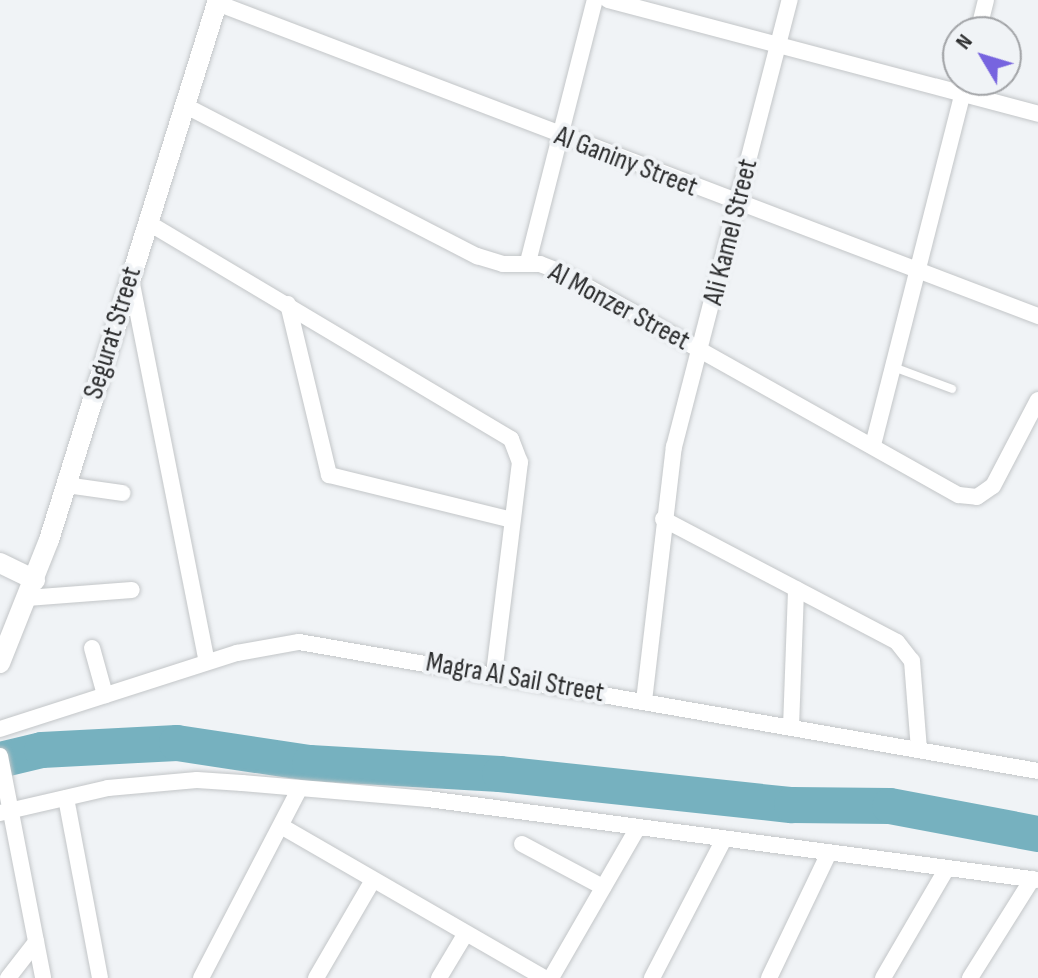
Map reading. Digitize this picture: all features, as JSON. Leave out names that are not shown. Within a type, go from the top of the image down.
[{"type":"street","points":[[528,262],[595,0]]},
{"type":"street","points":[[608,0],[778,46],[942,83]]},
{"type":"street","name":"Ali Kamel Street","points":[[644,701],[663,519],[674,447],[790,0]]},
{"type":"street","name":"Al Ganiny Street","points":[[217,2],[560,137],[1038,316]]},
{"type":"street","name":"Segurat Street","points":[[0,663],[31,589],[66,485],[217,2]]},
{"type":"street","points":[[873,445],[961,96]]},
{"type":"street","points":[[986,96],[1038,114]]},
{"type":"street","name":"Al Monzer Street","points":[[184,105],[477,256],[503,264],[528,262],[561,272],[959,495],[977,497],[993,486],[1038,400]]},
{"type":"street","points":[[147,222],[511,439],[520,462],[494,675]]},
{"type":"street","points":[[131,275],[207,662]]},
{"type":"street","points":[[288,304],[329,475],[512,520]]},
{"type":"street","points":[[66,485],[122,493]]},
{"type":"street","points":[[663,519],[906,650],[916,680],[919,749]]},
{"type":"street","points":[[0,563],[31,589],[132,590]]},
{"type":"street","points":[[791,727],[796,589]]},
{"type":"street","name":"Magra Al Sail Street","points":[[0,729],[207,662],[299,642],[1038,771]]},
{"type":"street","points":[[92,648],[105,695]]},
{"type":"street","points":[[0,756],[8,792],[6,812],[43,978]]},
{"type":"street","points":[[6,812],[66,798],[197,780],[300,788],[1035,879],[970,978]]},
{"type":"street","points":[[201,978],[300,788]]},
{"type":"street","points":[[66,798],[100,978]]},
{"type":"street","points":[[281,826],[544,978]]},
{"type":"street","points":[[551,978],[637,829]]},
{"type":"street","points":[[652,978],[724,839]]},
{"type":"street","points":[[522,844],[603,887]]},
{"type":"street","points":[[769,978],[829,853]]},
{"type":"street","points":[[883,978],[947,868]]},
{"type":"street","points":[[316,978],[373,880]]},
{"type":"street","points":[[439,978],[466,933]]},
{"type":"street","points":[[8,978],[36,942]]},
{"type":"lane","points":[[893,367],[952,389]]},
{"type":"waterway","points":[[0,760],[42,750],[177,743],[310,763],[500,774],[792,805],[890,806],[1038,834]]}]
